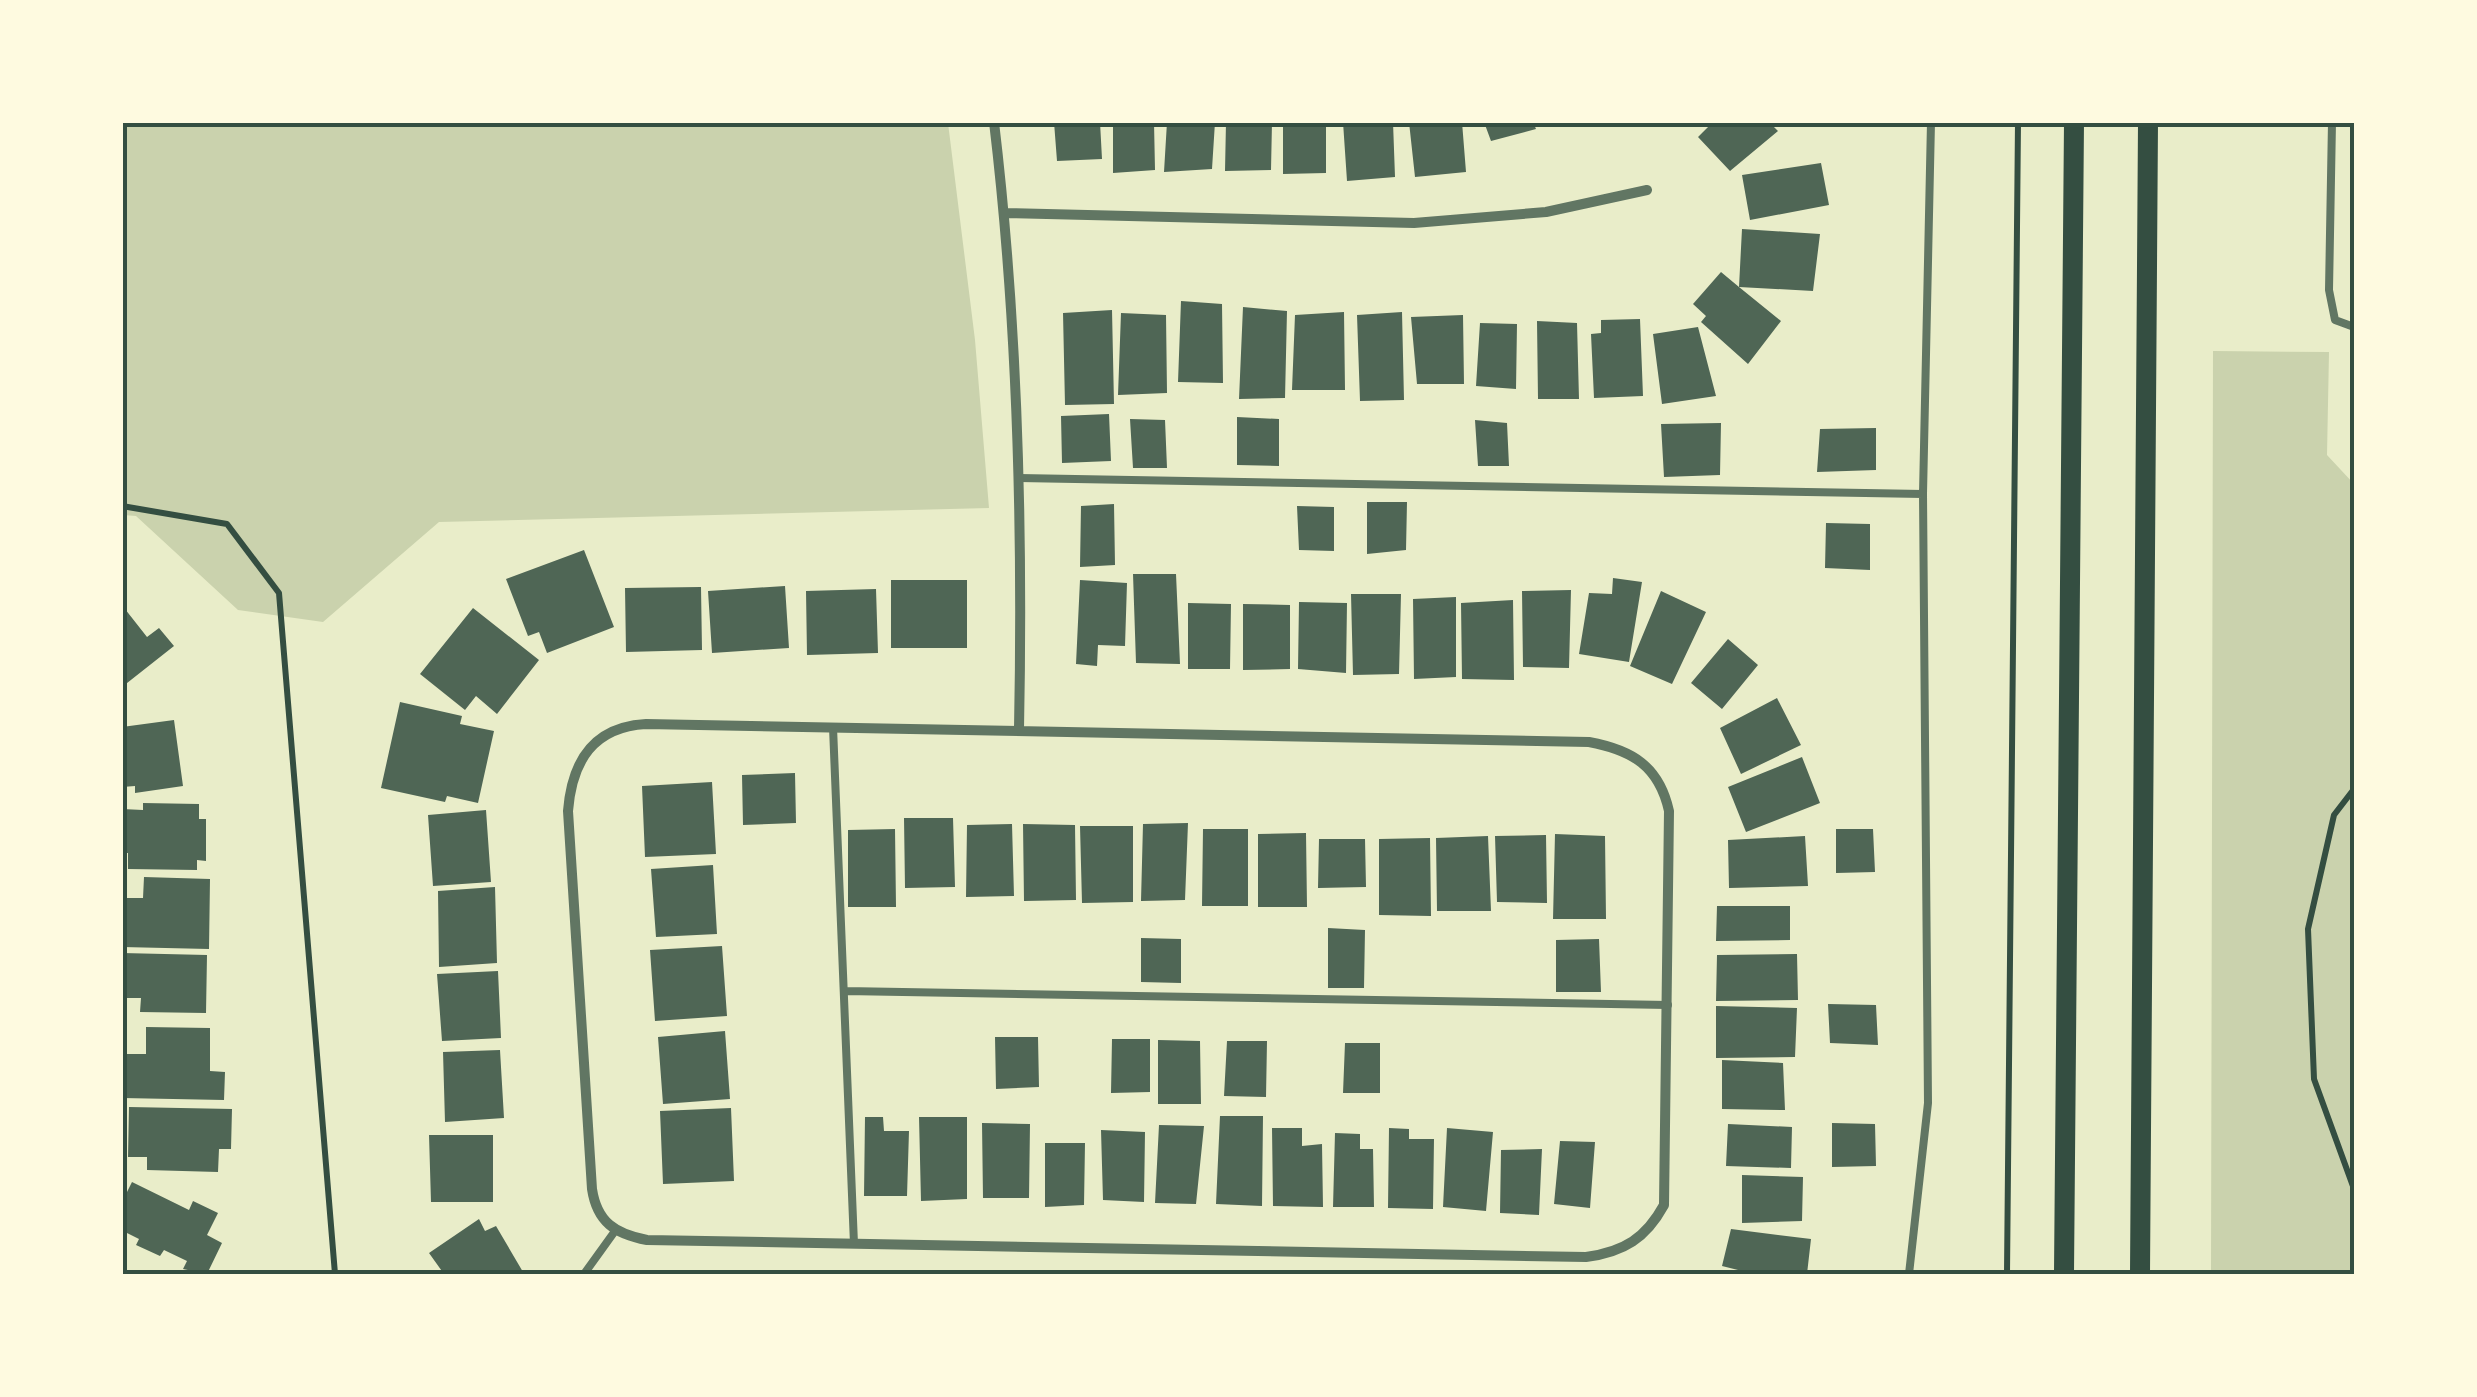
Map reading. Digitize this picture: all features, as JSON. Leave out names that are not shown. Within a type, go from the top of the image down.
[{"type":"main road","points":[[2064,1274],[2074,122]]},
{"type":"main road","points":[[2140,1274],[2148,122]]},
{"type":"street","points":[[994,122],[1005,213],[1019,478],[1019,729]]},
{"type":"street","points":[[1005,213],[1414,223],[1546,212],[1648,190]]},
{"type":"street","points":[[625,725],[833,727],[1588,742],[1614,747],[1654,771],[1669,811],[1664,1205],[1645,1234],[1608,1254],[647,1240],[615,1231],[595,1208],[592,1189],[568,810],[570,782],[580,757],[608,733],[625,725]]},
{"type":"lane","points":[[1909,1274],[1928,1103],[1923,494],[1930,122]]},
{"type":"lane","points":[[2332,122],[2329,290],[2335,320],[2354,326]]},
{"type":"lane","points":[[1019,478],[1923,494]]},
{"type":"lane","points":[[833,727],[854,1244]]},
{"type":"lane","points":[[845,991],[1668,1005]]},
{"type":"lane","points":[[584,1274],[615,1231]]},
{"type":"path","points":[[2007,1274],[2018,122]]},
{"type":"path","points":[[122,506],[227,524],[280,594],[335,1274]]},
{"type":"path","points":[[2354,789],[2334,815],[2308,929],[2314,1079],[2354,1188]]},
{"type":"green space","points":[[123,123],[948,123],[975,340],[989,508],[439,522],[323,622],[238,610],[136,516],[123,515]]},
{"type":"green space","points":[[2213,351],[2329,352],[2327,455],[2354,484],[2354,1274],[2211,1274]]},
{"type":"building","points":[[1054,122],[1100,122],[1102,159],[1057,161]]},
{"type":"building","points":[[1113,122],[1154,122],[1155,170],[1113,173]]},
{"type":"building","points":[[1167,122],[1215,122],[1212,169],[1164,172]]},
{"type":"building","points":[[1226,122],[1272,122],[1271,170],[1225,171]]},
{"type":"building","points":[[1283,122],[1326,122],[1326,173],[1283,174]]},
{"type":"building","points":[[1343,122],[1393,122],[1395,177],[1347,181]]},
{"type":"building","points":[[1409,122],[1462,122],[1466,172],[1415,177]]},
{"type":"building","points":[[1484,122],[1533,122],[1536,129],[1491,141]]},
{"type":"building","points":[[1713,122],[1769,122],[1778,131],[1730,171],[1698,137]]},
{"type":"building","points":[[1821,163],[1829,205],[1750,220],[1742,175]]},
{"type":"building","points":[[1742,229],[1820,234],[1813,291],[1739,287]]},
{"type":"building","points":[[1721,272],[1781,321],[1748,364],[1701,322],[1706,316],[1693,304]]},
{"type":"building","points":[[1181,301],[1222,304],[1223,383],[1178,382]]},
{"type":"building","points":[[1243,307],[1287,311],[1285,398],[1239,399]]},
{"type":"building","points":[[1112,310],[1114,404],[1065,405],[1063,313]]},
{"type":"building","points":[[1344,312],[1345,390],[1292,390],[1295,315]]},
{"type":"building","points":[[1402,312],[1404,400],[1360,401],[1357,315]]},
{"type":"building","points":[[1121,313],[1166,315],[1167,393],[1118,395]]},
{"type":"building","points":[[1463,315],[1464,384],[1417,384],[1411,317]]},
{"type":"building","points":[[1640,319],[1643,396],[1594,398],[1591,334],[1601,333],[1601,320]]},
{"type":"building","points":[[1537,321],[1577,323],[1579,399],[1538,399]]},
{"type":"building","points":[[1480,323],[1517,324],[1516,389],[1476,386]]},
{"type":"building","points":[[1698,327],[1716,396],[1662,404],[1653,334]]},
{"type":"building","points":[[1109,414],[1111,461],[1062,463],[1061,416]]},
{"type":"building","points":[[1237,417],[1279,419],[1279,466],[1237,465]]},
{"type":"building","points":[[1130,419],[1165,420],[1167,468],[1133,468]]},
{"type":"building","points":[[1475,420],[1507,423],[1509,466],[1478,466]]},
{"type":"building","points":[[1721,423],[1720,475],[1664,477],[1661,424]]},
{"type":"building","points":[[1876,428],[1876,470],[1817,472],[1820,429]]},
{"type":"building","points":[[1367,502],[1407,502],[1406,550],[1367,554]]},
{"type":"building","points":[[1114,504],[1115,565],[1080,567],[1081,506]]},
{"type":"building","points":[[1297,506],[1334,507],[1334,551],[1299,550]]},
{"type":"building","points":[[1826,523],[1870,524],[1870,570],[1825,568]]},
{"type":"building","points":[[584,550],[614,627],[547,653],[539,632],[528,636],[506,579]]},
{"type":"building","points":[[1133,574],[1176,574],[1180,664],[1136,663]]},
{"type":"building","points":[[1613,578],[1642,582],[1629,662],[1579,654],[1589,593],[1612,594]]},
{"type":"building","points":[[891,580],[967,580],[967,648],[891,648]]},
{"type":"building","points":[[1080,580],[1127,583],[1125,646],[1098,645],[1097,666],[1076,664]]},
{"type":"building","points":[[785,586],[789,648],[712,653],[708,591]]},
{"type":"building","points":[[701,587],[702,650],[626,652],[625,588]]},
{"type":"building","points":[[876,589],[878,653],[807,655],[806,591]]},
{"type":"building","points":[[1571,590],[1569,668],[1523,667],[1522,591]]},
{"type":"building","points":[[1661,591],[1706,612],[1672,684],[1630,666]]},
{"type":"building","points":[[1351,594],[1401,594],[1399,674],[1353,675]]},
{"type":"building","points":[[1456,597],[1456,677],[1414,679],[1413,599]]},
{"type":"building","points":[[1513,600],[1514,680],[1462,679],[1461,603]]},
{"type":"building","points":[[1299,602],[1347,603],[1346,673],[1298,669]]},
{"type":"building","points":[[1188,603],[1231,604],[1230,669],[1188,669]]},
{"type":"building","points":[[1243,604],[1290,605],[1290,669],[1243,670]]},
{"type":"building","points":[[473,608],[539,660],[497,714],[476,696],[465,710],[420,674]]},
{"type":"building","points":[[125,609],[147,637],[159,628],[174,646],[122,687]]},
{"type":"building","points":[[1728,639],[1758,665],[1722,709],[1691,683]]},
{"type":"building","points":[[1777,698],[1801,745],[1741,774],[1720,728]]},
{"type":"building","points":[[400,702],[462,716],[460,724],[494,731],[478,803],[447,796],[445,802],[381,788]]},
{"type":"building","points":[[174,720],[183,786],[135,793],[135,786],[122,787],[122,727]]},
{"type":"building","points":[[1802,757],[1820,803],[1746,832],[1728,787]]},
{"type":"building","points":[[795,773],[796,823],[743,825],[742,775]]},
{"type":"building","points":[[712,782],[716,854],[645,857],[642,786]]},
{"type":"building","points":[[143,803],[199,804],[199,819],[206,819],[206,861],[197,860],[197,870],[128,869],[128,853],[122,853],[122,809],[143,810]]},
{"type":"building","points":[[486,810],[491,882],[433,886],[428,815]]},
{"type":"building","points":[[904,818],[953,818],[955,887],[905,888]]},
{"type":"building","points":[[1188,823],[1185,900],[1141,901],[1143,824]]},
{"type":"building","points":[[1012,824],[1014,896],[966,897],[967,825]]},
{"type":"building","points":[[1023,824],[1075,825],[1076,900],[1024,901]]},
{"type":"building","points":[[1080,826],[1133,826],[1133,902],[1082,903]]},
{"type":"building","points":[[895,829],[896,907],[848,907],[848,830]]},
{"type":"building","points":[[1203,829],[1248,829],[1248,906],[1202,906]]},
{"type":"building","points":[[1836,829],[1873,829],[1875,872],[1836,873]]},
{"type":"building","points":[[1306,833],[1307,907],[1258,907],[1258,834]]},
{"type":"building","points":[[1555,834],[1605,836],[1606,919],[1553,919]]},
{"type":"building","points":[[1546,835],[1547,903],[1497,902],[1495,836]]},
{"type":"building","points":[[1488,836],[1491,911],[1437,911],[1436,838]]},
{"type":"building","points":[[1805,836],[1808,886],[1729,888],[1728,840]]},
{"type":"building","points":[[1430,838],[1431,916],[1379,915],[1379,839]]},
{"type":"building","points":[[1319,839],[1365,839],[1366,887],[1318,888]]},
{"type":"building","points":[[713,865],[717,934],[656,937],[651,869]]},
{"type":"building","points":[[144,877],[210,879],[209,949],[122,947],[122,898],[143,898]]},
{"type":"building","points":[[495,887],[497,963],[439,967],[438,891]]},
{"type":"building","points":[[1717,906],[1790,906],[1790,940],[1716,941]]},
{"type":"building","points":[[1328,928],[1365,930],[1364,988],[1328,988]]},
{"type":"building","points":[[1141,938],[1181,939],[1181,983],[1141,982]]},
{"type":"building","points":[[1599,939],[1601,992],[1556,992],[1556,940]]},
{"type":"building","points":[[722,946],[727,1016],[655,1021],[650,950]]},
{"type":"building","points":[[122,953],[207,955],[206,1013],[140,1012],[141,998],[122,998]]},
{"type":"building","points":[[1797,954],[1798,1000],[1716,1001],[1717,955]]},
{"type":"building","points":[[498,971],[501,1038],[442,1041],[437,974]]},
{"type":"building","points":[[1828,1004],[1876,1005],[1878,1045],[1830,1043]]},
{"type":"building","points":[[1716,1006],[1797,1008],[1795,1057],[1716,1058]]},
{"type":"building","points":[[146,1027],[210,1028],[210,1071],[225,1072],[224,1100],[122,1098],[123,1054],[146,1054]]},
{"type":"building","points":[[725,1031],[730,1099],[663,1104],[658,1037]]},
{"type":"building","points":[[995,1037],[1038,1037],[1039,1087],[996,1089]]},
{"type":"building","points":[[1112,1039],[1150,1039],[1150,1092],[1111,1093]]},
{"type":"building","points":[[1158,1040],[1200,1041],[1201,1104],[1158,1104]]},
{"type":"building","points":[[1227,1041],[1267,1041],[1266,1097],[1224,1096]]},
{"type":"building","points":[[1345,1043],[1380,1043],[1380,1093],[1343,1093]]},
{"type":"building","points":[[500,1050],[504,1118],[445,1122],[443,1052]]},
{"type":"building","points":[[1722,1060],[1783,1063],[1785,1110],[1722,1109]]},
{"type":"building","points":[[129,1107],[232,1109],[231,1149],[219,1149],[218,1172],[147,1170],[147,1157],[128,1157]]},
{"type":"building","points":[[731,1108],[734,1181],[663,1184],[660,1111]]},
{"type":"building","points":[[1220,1116],[1263,1116],[1262,1206],[1216,1204]]},
{"type":"building","points":[[865,1117],[883,1117],[884,1131],[909,1131],[907,1196],[864,1196]]},
{"type":"building","points":[[919,1117],[967,1117],[967,1199],[921,1201]]},
{"type":"building","points":[[982,1123],[1030,1124],[1029,1198],[983,1198]]},
{"type":"building","points":[[1832,1123],[1875,1124],[1876,1166],[1832,1167]]},
{"type":"building","points":[[1728,1124],[1792,1127],[1791,1168],[1726,1166]]},
{"type":"building","points":[[1159,1125],[1204,1126],[1196,1204],[1155,1203]]},
{"type":"building","points":[[1272,1128],[1302,1128],[1302,1146],[1322,1144],[1323,1207],[1273,1206]]},
{"type":"building","points":[[1389,1128],[1409,1129],[1409,1139],[1434,1139],[1433,1209],[1388,1208]]},
{"type":"building","points":[[1447,1128],[1493,1132],[1486,1211],[1443,1207]]},
{"type":"building","points":[[1101,1130],[1145,1132],[1144,1202],[1103,1200]]},
{"type":"building","points":[[1335,1133],[1360,1134],[1360,1149],[1373,1149],[1374,1207],[1333,1207]]},
{"type":"building","points":[[429,1135],[493,1135],[493,1202],[431,1202]]},
{"type":"building","points":[[1560,1141],[1595,1142],[1590,1208],[1554,1204]]},
{"type":"building","points":[[1045,1143],[1085,1143],[1084,1205],[1045,1207]]},
{"type":"building","points":[[1542,1149],[1539,1215],[1500,1213],[1501,1150]]},
{"type":"building","points":[[1742,1175],[1803,1177],[1802,1221],[1742,1223]]},
{"type":"building","points":[[132,1182],[189,1210],[193,1201],[218,1213],[207,1235],[222,1243],[207,1274],[183,1269],[187,1261],[164,1250],[160,1256],[136,1245],[139,1239],[123,1231],[122,1202]]},
{"type":"building","points":[[479,1219],[485,1231],[496,1226],[523,1272],[444,1274],[429,1253]]},
{"type":"building","points":[[1731,1229],[1811,1239],[1807,1274],[1737,1274],[1738,1270],[1722,1266]]}]
